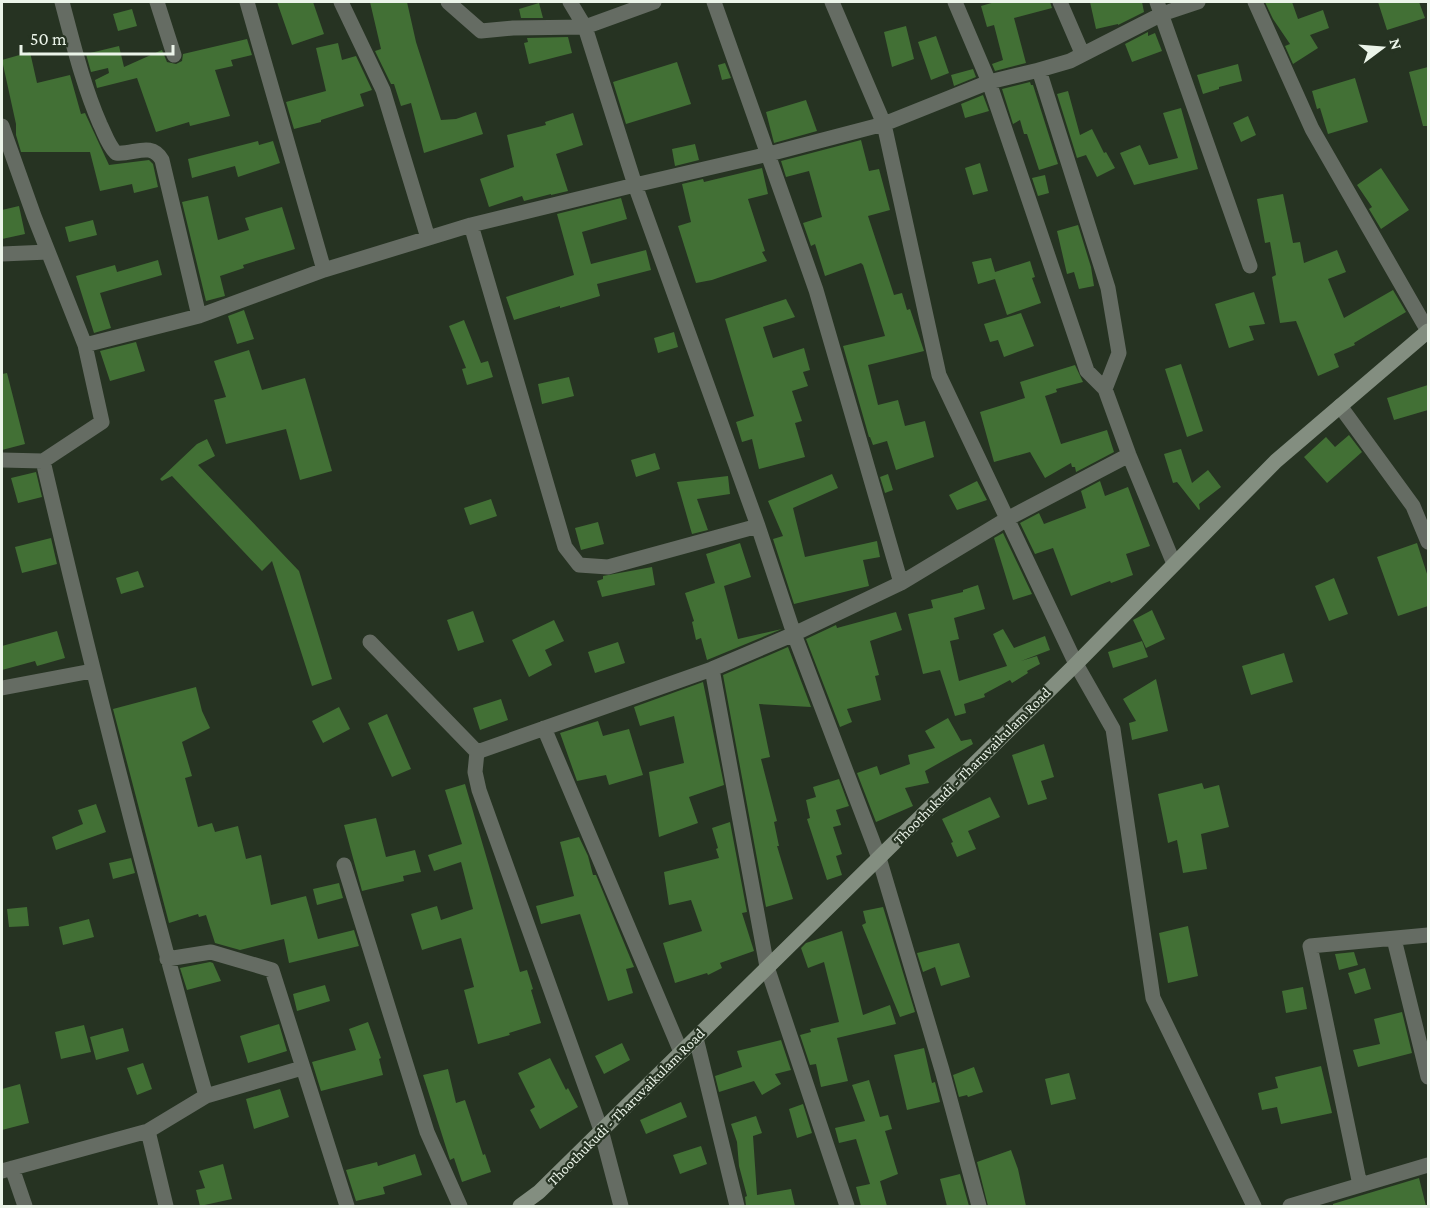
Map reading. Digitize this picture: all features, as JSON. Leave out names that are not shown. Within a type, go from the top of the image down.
[{"type":"main road","name":"Thoothukudi - Tharuvaikulam Road","points":[[520,1206],[539,1192],[1076,664],[1276,461],[1428,331]]},
{"type":"street","points":[[62,2],[95,113],[111,148],[121,154],[152,149],[158,152],[162,160],[199,316]]},
{"type":"street","points":[[158,2],[174,55]]},
{"type":"street","points":[[247,2],[324,270]]},
{"type":"street","points":[[341,2],[383,90],[428,238]]},
{"type":"street","points":[[448,2],[481,31],[585,27],[654,2]]},
{"type":"street","points":[[570,2],[585,27],[635,185],[758,526],[794,634],[879,858],[942,1070],[979,1206]]},
{"type":"street","points":[[714,2],[816,290],[901,583]]},
{"type":"street","points":[[832,2],[884,124],[939,375],[1076,664],[1113,729],[1153,998],[1254,1206]]},
{"type":"street","points":[[955,2],[989,82],[1087,371],[1105,389],[1129,455],[1174,564]]},
{"type":"street","points":[[1060,2],[1082,53]]},
{"type":"street","points":[[85,345],[199,316],[324,270],[471,225],[769,154],[884,124],[989,82],[1070,61],[1159,8],[1198,2]]},
{"type":"street","points":[[1255,2],[1312,129],[1428,331]]},
{"type":"street","points":[[1159,8],[1250,266]]},
{"type":"street","points":[[1039,70],[1108,288],[1119,353],[1105,389]]},
{"type":"street","points":[[2,126],[85,345],[102,422],[43,461],[2,460]]},
{"type":"street","points":[[471,225],[565,547],[579,565],[608,567],[758,526]]},
{"type":"street","points":[[2,254],[48,252]]},
{"type":"street","points":[[1340,406],[1413,506],[1428,542]]},
{"type":"street","points":[[477,752],[712,669],[794,634],[901,583],[1008,519],[1129,455]]},
{"type":"street","points":[[43,461],[92,671],[167,959],[206,1096]]},
{"type":"street","points":[[370,642],[477,752],[475,772],[479,790],[601,1131],[621,1206]]},
{"type":"street","points":[[712,669],[767,967],[847,1206]]},
{"type":"street","points":[[2,688],[92,671]]},
{"type":"street","points":[[544,728],[681,1052]]},
{"type":"street","points":[[344,865],[428,1132],[460,1206]]},
{"type":"street","points":[[1360,1185],[1310,946],[1428,935]]},
{"type":"street","points":[[1394,939],[1428,1077]]},
{"type":"street","points":[[167,959],[211,952],[272,970],[347,1206]]},
{"type":"street","points":[[696,1038],[738,1206]]},
{"type":"street","points":[[25,1206],[7,1169],[148,1131],[206,1096],[302,1068]]},
{"type":"street","points":[[148,1131],[166,1206]]},
{"type":"street","points":[[1290,1206],[1428,1165]]},
{"type":"building","points":[[277,2],[313,2],[324,34],[292,45]]},
{"type":"building","points":[[370,2],[407,2],[416,42],[441,120],[456,119],[476,112],[483,134],[424,153],[411,103],[401,106],[394,84],[391,84],[375,51],[381,49]]},
{"type":"building","points":[[995,2],[1050,2],[1052,8],[1014,18],[1026,63],[995,71],[992,64],[1003,60],[994,25],[987,27],[981,6]]},
{"type":"building","points":[[1090,2],[1142,2],[1144,12],[1118,25],[1096,29]]},
{"type":"building","points":[[1265,2],[1292,2],[1298,19],[1323,10],[1329,28],[1310,35],[1318,48],[1293,64],[1285,46],[1290,44],[1273,19]]},
{"type":"building","points":[[1378,2],[1419,2],[1425,18],[1387,30]]},
{"type":"building","points":[[539,3],[543,18],[521,18],[519,9]]},
{"type":"building","points":[[132,9],[137,26],[118,31],[113,14]]},
{"type":"building","points":[[906,26],[914,59],[892,67],[884,32]]},
{"type":"building","points":[[1148,32],[1148,36],[1155,33],[1162,51],[1132,62],[1125,44]]},
{"type":"building","points":[[936,36],[949,73],[931,80],[918,42]]},
{"type":"building","points":[[568,37],[572,53],[529,64],[524,43],[528,42],[527,38]]},
{"type":"building","points":[[247,39],[252,55],[231,60],[233,66],[215,70],[230,116],[190,126],[189,122],[156,132],[137,78],[97,88],[95,80],[109,73],[108,68],[91,72],[86,54],[119,46],[124,67],[162,50],[167,62],[176,64],[182,61],[183,54]]},
{"type":"building","points":[[338,43],[342,60],[356,56],[372,90],[360,94],[364,106],[294,129],[286,102],[326,91],[316,48]]},
{"type":"building","points":[[30,52],[37,83],[70,75],[81,114],[85,113],[109,165],[149,160],[153,164],[158,187],[134,193],[132,184],[100,191],[90,152],[21,152],[2,60]]},
{"type":"building","points":[[677,62],[691,104],[626,124],[613,82]]},
{"type":"building","points":[[725,63],[731,78],[722,80],[718,65]]},
{"type":"building","points":[[1238,64],[1242,81],[1203,94],[1197,75]]},
{"type":"building","points":[[1428,67],[1428,126],[1423,126],[1409,72]]},
{"type":"building","points":[[973,69],[976,77],[954,86],[951,75]]},
{"type":"building","points":[[1355,78],[1368,122],[1328,134],[1312,91]]},
{"type":"building","points":[[1030,82],[1033,85],[1058,164],[1039,170],[1020,120],[1013,124],[1002,89]]},
{"type":"building","points":[[1068,91],[1080,135],[1092,129],[1104,153],[1106,152],[1115,168],[1097,177],[1086,155],[1077,158],[1057,94]]},
{"type":"building","points":[[983,95],[989,111],[965,118],[961,104]]},
{"type":"building","points":[[806,100],[817,131],[774,143],[766,112]]},
{"type":"building","points":[[1181,108],[1198,169],[1134,185],[1120,153],[1140,145],[1149,165],[1178,158],[1163,113]]},
{"type":"building","points":[[573,113],[583,145],[556,154],[568,191],[524,201],[522,196],[489,207],[480,179],[514,167],[507,135],[546,125],[545,122]]},
{"type":"building","points":[[1248,116],[1256,135],[1241,142],[1233,123]]},
{"type":"building","points":[[861,140],[869,171],[879,169],[890,210],[868,216],[894,295],[902,293],[907,310],[910,309],[924,351],[868,365],[878,405],[898,400],[905,426],[925,421],[934,457],[896,470],[887,441],[873,445],[869,437],[843,346],[885,336],[863,265],[861,263],[825,276],[815,244],[811,246],[803,223],[822,217],[809,171],[786,177],[781,161]]},
{"type":"building","points":[[258,141],[259,145],[273,141],[280,163],[238,177],[235,166],[192,178],[188,159]]},
{"type":"building","points":[[695,144],[699,160],[675,166],[672,149]]},
{"type":"building","points":[[980,163],[988,191],[973,195],[965,168]]},
{"type":"building","points":[[762,168],[768,194],[748,199],[765,251],[762,252],[767,261],[712,280],[696,283],[678,226],[691,222],[682,184],[703,179],[704,182]]},
{"type":"building","points":[[1381,168],[1409,210],[1381,229],[1369,209],[1372,207],[1357,185]]},
{"type":"building","points":[[1045,175],[1049,193],[1038,196],[1032,178]]},
{"type":"building","points":[[1283,194],[1293,243],[1300,242],[1304,263],[1337,250],[1346,272],[1328,279],[1344,318],[1393,290],[1406,312],[1354,343],[1355,345],[1334,354],[1339,367],[1318,376],[1296,321],[1280,323],[1272,277],[1276,275],[1270,242],[1265,243],[1257,199]]},
{"type":"building","points":[[208,196],[218,240],[249,230],[245,218],[282,207],[295,249],[243,265],[244,268],[220,276],[225,296],[206,301],[182,202]]},
{"type":"building","points":[[621,198],[627,219],[582,232],[591,264],[646,250],[651,270],[597,284],[600,296],[514,320],[506,297],[574,275],[557,214]]},
{"type":"building","points":[[19,206],[25,234],[2,239],[2,210]]},
{"type":"building","points":[[93,220],[97,235],[69,242],[65,227]]},
{"type":"building","points":[[1078,225],[1091,267],[1094,286],[1079,289],[1074,272],[1067,274],[1057,231]]},
{"type":"building","points":[[991,258],[995,272],[1030,261],[1035,277],[1032,278],[1041,303],[1007,315],[995,279],[978,284],[972,262]]},
{"type":"building","points":[[158,260],[162,275],[100,293],[111,328],[94,333],[76,276],[115,265],[117,272]]},
{"type":"building","points":[[1254,292],[1265,324],[1249,326],[1254,340],[1229,348],[1215,304]]},
{"type":"building","points":[[786,299],[795,317],[763,327],[773,358],[804,348],[810,370],[803,372],[808,386],[792,391],[802,421],[795,423],[805,457],[759,469],[752,439],[742,442],[736,422],[754,416],[725,319]]},
{"type":"building","points":[[244,310],[254,339],[237,344],[228,316]]},
{"type":"building","points":[[1021,313],[1034,346],[1004,357],[998,340],[990,342],[984,324]]},
{"type":"building","points":[[464,320],[481,363],[488,361],[493,377],[467,385],[462,369],[466,368],[449,326]]},
{"type":"building","points":[[674,332],[678,347],[658,353],[654,338]]},
{"type":"building","points":[[136,342],[145,371],[110,381],[100,351]]},
{"type":"building","points":[[249,350],[262,390],[305,378],[332,471],[300,480],[286,429],[226,444],[214,400],[226,397],[214,361]]},
{"type":"building","points":[[1181,364],[1203,431],[1187,437],[1165,369]]},
{"type":"building","points":[[1075,365],[1083,382],[1056,389],[1057,392],[1045,396],[1061,444],[1107,430],[1114,452],[1076,472],[1071,463],[1045,478],[1030,452],[994,462],[980,412],[1025,398],[1020,382]]},
{"type":"building","points":[[7,373],[25,444],[2,450],[2,374]]},
{"type":"building","points":[[569,377],[574,396],[542,404],[538,384]]},
{"type":"building","points":[[1428,385],[1428,410],[1394,420],[1387,398]]},
{"type":"building","points":[[1349,435],[1362,452],[1327,483],[1304,457],[1326,437],[1335,447]]},
{"type":"building","points":[[207,439],[215,456],[198,465],[299,571],[332,679],[312,686],[272,561],[262,571],[172,476],[162,481],[160,479],[197,444]]},
{"type":"building","points":[[1181,449],[1192,483],[1208,470],[1221,487],[1199,504],[1199,510],[1177,482],[1173,483],[1164,454]]},
{"type":"building","points":[[655,453],[660,469],[636,477],[631,460]]},
{"type":"building","points":[[36,472],[42,497],[18,503],[11,478]]},
{"type":"building","points":[[832,474],[838,488],[793,508],[805,557],[877,541],[880,557],[863,560],[869,586],[794,604],[773,539],[783,536],[768,501]]},
{"type":"building","points":[[888,474],[893,490],[885,493],[880,477]]},
{"type":"building","points":[[728,476],[730,494],[697,499],[708,530],[692,534],[677,482]]},
{"type":"building","points":[[977,481],[987,500],[957,510],[949,495]]},
{"type":"building","points":[[1100,481],[1105,496],[1128,487],[1150,546],[1126,554],[1133,575],[1071,596],[1053,548],[1035,554],[1020,523],[1039,513],[1044,524],[1086,508],[1081,491]]},
{"type":"building","points":[[491,499],[497,516],[470,525],[464,508]]},
{"type":"building","points":[[598,522],[604,544],[581,550],[575,528]]},
{"type":"building","points":[[1003,533],[1032,594],[1013,600],[994,538]]},
{"type":"building","points":[[51,538],[57,564],[22,573],[15,547]]},
{"type":"building","points":[[740,543],[751,577],[724,586],[738,639],[782,629],[707,660],[701,638],[696,640],[692,622],[694,621],[685,593],[715,583],[706,554]]},
{"type":"building","points":[[1417,543],[1428,577],[1428,606],[1398,616],[1377,557]]},
{"type":"building","points":[[652,567],[655,585],[602,597],[597,581],[603,579],[603,576]]},
{"type":"building","points":[[138,571],[144,587],[121,594],[116,578]]},
{"type":"building","points":[[1334,578],[1348,614],[1329,621],[1315,586]]},
{"type":"building","points":[[978,585],[985,609],[954,618],[959,639],[950,641],[959,681],[1007,666],[993,634],[1003,629],[1014,648],[1045,636],[1050,650],[1021,661],[1037,656],[1040,664],[1012,683],[1010,680],[984,694],[985,697],[964,704],[966,713],[955,716],[940,670],[923,674],[908,614],[933,608],[931,600],[963,592],[963,590]]},
{"type":"building","points":[[1152,610],[1165,639],[1146,648],[1133,620]]},
{"type":"building","points":[[473,611],[484,642],[458,651],[447,620]]},
{"type":"building","points":[[896,612],[902,630],[870,641],[879,675],[875,676],[881,700],[847,709],[852,722],[840,727],[806,639],[836,625],[837,628]]},
{"type":"building","points":[[554,620],[564,641],[545,650],[552,665],[529,677],[512,640]]},
{"type":"building","points":[[57,631],[65,658],[37,666],[35,661],[2,670],[2,646]]},
{"type":"building","points":[[1142,641],[1148,657],[1113,668],[1108,652]]},
{"type":"building","points":[[618,642],[625,663],[595,673],[588,652]]},
{"type":"building","points":[[788,647],[811,707],[759,704],[770,757],[761,759],[777,821],[774,822],[779,846],[777,846],[793,899],[766,907],[723,675]]},
{"type":"building","points":[[1284,653],[1293,682],[1251,695],[1242,666]]},
{"type":"building","points":[[1156,679],[1168,731],[1132,740],[1129,723],[1136,721],[1123,699]]},
{"type":"building","points":[[703,682],[724,785],[689,797],[698,823],[659,837],[649,772],[684,763],[674,716],[640,726],[634,707]]},
{"type":"building","points":[[196,687],[202,711],[210,728],[182,742],[192,776],[185,778],[198,827],[212,823],[215,832],[238,826],[246,859],[261,855],[271,905],[306,896],[318,939],[354,930],[359,946],[289,963],[284,939],[240,950],[215,943],[206,915],[199,917],[198,914],[169,923],[113,709]]},
{"type":"building","points":[[501,699],[508,720],[480,730],[473,708]]},
{"type":"building","points":[[339,707],[350,729],[323,743],[312,721]]},
{"type":"building","points":[[387,714],[411,769],[392,777],[368,723]]},
{"type":"building","points":[[948,718],[961,741],[971,739],[973,744],[925,771],[929,783],[905,788],[913,806],[876,822],[857,773],[877,766],[880,775],[910,764],[908,755],[935,748],[925,731]]},
{"type":"building","points":[[598,721],[603,736],[629,729],[643,775],[609,785],[606,775],[577,781],[560,733]]},
{"type":"building","points":[[1044,744],[1054,777],[1041,781],[1047,799],[1028,805],[1012,755]]},
{"type":"building","points":[[839,779],[849,806],[836,810],[841,825],[833,827],[842,854],[836,856],[842,875],[827,880],[807,819],[810,818],[806,800],[816,797],[813,787]]},
{"type":"building","points":[[1202,783],[1204,789],[1219,785],[1229,827],[1201,834],[1207,869],[1183,873],[1177,840],[1168,843],[1158,794]]},
{"type":"building","points":[[465,784],[520,972],[527,970],[541,1023],[478,1044],[464,990],[474,987],[461,938],[422,950],[411,914],[437,906],[441,920],[473,909],[461,862],[434,871],[428,855],[462,844],[445,790]]},
{"type":"building","points":[[990,797],[1000,817],[968,831],[976,849],[957,857],[942,819]]},
{"type":"building","points":[[96,804],[106,832],[56,850],[52,837],[83,824],[78,810]]},
{"type":"building","points":[[376,818],[386,857],[415,850],[421,872],[403,876],[404,881],[362,891],[344,825]]},
{"type":"building","points":[[730,822],[747,912],[742,913],[754,951],[720,963],[722,968],[708,975],[707,973],[675,983],[663,943],[702,931],[691,900],[669,905],[664,872],[719,858],[712,828]]},
{"type":"building","points":[[579,837],[588,856],[593,875],[596,875],[634,967],[626,969],[633,993],[608,1001],[580,914],[541,924],[536,906],[574,896],[560,842]]},
{"type":"building","points":[[131,858],[135,873],[113,879],[109,863]]},
{"type":"building","points":[[339,883],[343,898],[317,905],[313,889]]},
{"type":"building","points":[[27,907],[29,926],[9,927],[7,909]]},
{"type":"building","points":[[883,907],[915,1012],[900,1017],[862,925],[866,923],[863,911]]},
{"type":"building","points":[[89,919],[94,937],[63,945],[59,927]]},
{"type":"building","points":[[1188,926],[1198,976],[1168,983],[1159,933]]},
{"type":"building","points":[[842,931],[863,1015],[890,1005],[896,1024],[837,1038],[848,1081],[821,1087],[816,1064],[810,1065],[800,1035],[811,1032],[810,1029],[839,1022],[824,962],[808,968],[801,948],[806,943]]},
{"type":"building","points":[[959,943],[970,977],[941,986],[935,967],[923,972],[917,953]]},
{"type":"building","points":[[1354,952],[1358,965],[1339,970],[1335,954]]},
{"type":"building","points":[[213,963],[221,981],[187,990],[180,968]]},
{"type":"building","points":[[1365,968],[1371,989],[1355,994],[1348,973]]},
{"type":"building","points":[[325,985],[330,1001],[297,1011],[293,994]]},
{"type":"building","points":[[1303,987],[1307,1009],[1286,1013],[1282,991]]},
{"type":"building","points":[[1402,1012],[1412,1053],[1358,1067],[1353,1050],[1380,1044],[1374,1019]]},
{"type":"building","points":[[368,1022],[381,1058],[379,1059],[383,1075],[321,1091],[312,1062],[356,1050],[349,1029]]},
{"type":"building","points":[[279,1024],[287,1051],[248,1063],[240,1036]]},
{"type":"building","points":[[84,1025],[91,1052],[61,1059],[55,1032]]},
{"type":"building","points":[[123,1028],[129,1051],[96,1060],[90,1037]]},
{"type":"building","points":[[781,1040],[791,1070],[775,1074],[781,1084],[762,1095],[754,1081],[719,1092],[715,1076],[742,1067],[737,1051]]},
{"type":"building","points":[[622,1043],[630,1060],[604,1074],[595,1056]]},
{"type":"building","points":[[924,1048],[932,1083],[935,1082],[940,1102],[907,1110],[894,1055]]},
{"type":"building","points":[[550,1058],[566,1090],[568,1088],[578,1107],[540,1129],[530,1110],[535,1107],[518,1073]]},
{"type":"building","points":[[143,1063],[152,1089],[137,1095],[127,1068]]},
{"type":"building","points":[[1321,1066],[1332,1113],[1281,1124],[1277,1107],[1262,1110],[1258,1093],[1278,1088],[1275,1077]]},
{"type":"building","points":[[974,1067],[983,1092],[968,1097],[967,1095],[959,1097],[953,1075]]},
{"type":"building","points":[[448,1069],[456,1103],[465,1100],[491,1172],[462,1182],[454,1158],[450,1160],[423,1075]]},
{"type":"building","points":[[1069,1073],[1076,1099],[1051,1105],[1045,1079]]},
{"type":"building","points":[[869,1080],[880,1117],[888,1115],[892,1129],[885,1131],[898,1174],[880,1181],[887,1206],[861,1206],[856,1187],[870,1184],[856,1139],[839,1143],[835,1128],[865,1121],[852,1085]]},
{"type":"building","points":[[20,1084],[29,1123],[2,1130],[2,1089]]},
{"type":"building","points":[[280,1089],[289,1117],[254,1129],[246,1099]]},
{"type":"building","points":[[681,1102],[687,1117],[646,1134],[640,1120]]},
{"type":"building","points":[[803,1104],[812,1133],[797,1138],[789,1109]]},
{"type":"building","points":[[756,1116],[762,1133],[753,1136],[757,1195],[791,1189],[795,1206],[746,1206],[745,1197],[747,1196],[739,1166],[737,1142],[731,1124]]},
{"type":"building","points":[[701,1146],[707,1164],[680,1174],[673,1155]]},
{"type":"building","points":[[1011,1150],[1018,1169],[1026,1206],[988,1206],[977,1162]]},
{"type":"building","points":[[415,1154],[422,1175],[383,1187],[385,1194],[356,1201],[346,1170],[377,1162],[378,1166]]},
{"type":"building","points":[[223,1164],[232,1199],[200,1206],[196,1190],[205,1188],[199,1171]]},
{"type":"building","points":[[960,1174],[969,1206],[947,1206],[940,1179]]},
{"type":"building","points":[[1419,1178],[1426,1206],[1333,1206],[1336,1203]]}]
